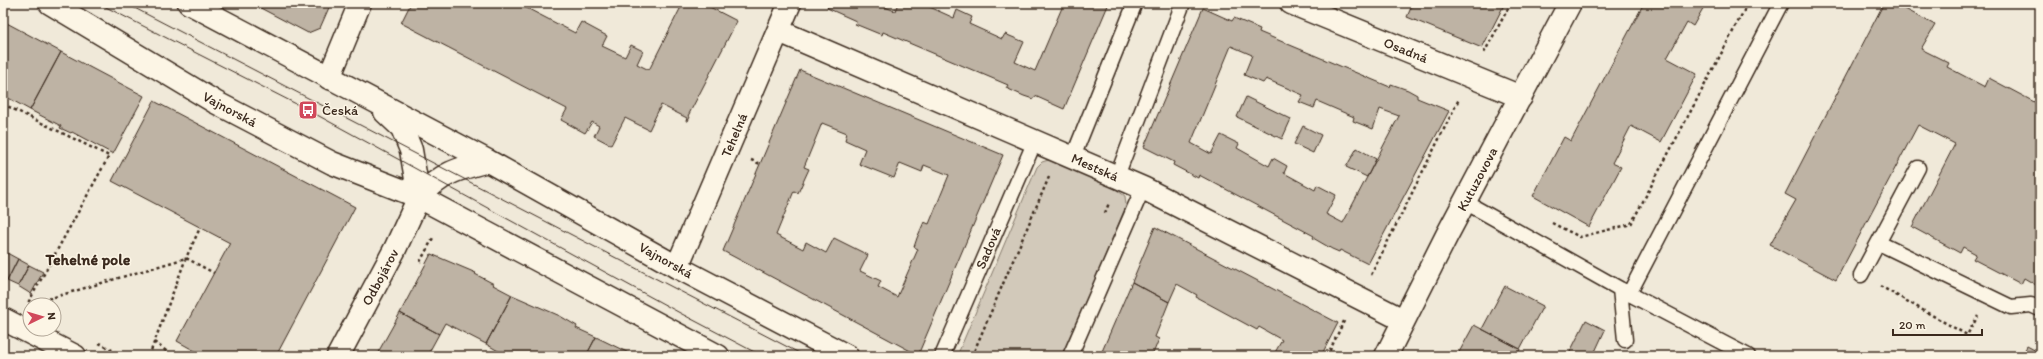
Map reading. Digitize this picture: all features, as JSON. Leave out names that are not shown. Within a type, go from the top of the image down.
[{"type":"street","name":"Vajnorská","points":[[50,3],[215,102],[332,163],[419,197],[718,356]]},
{"type":"street","name":"Vajnorská","points":[[189,3],[329,78],[367,96],[488,161],[677,267],[847,356]]},
{"type":"street","points":[[329,78],[360,3]]},
{"type":"street","name":"Tehelná","points":[[677,267],[790,3]]},
{"type":"street","name":"Osadná","points":[[1291,3],[1521,97]]},
{"type":"street","name":"Kutuzovova","points":[[1386,356],[1570,3]]},
{"type":"street","name":"Mestská","points":[[779,31],[1143,188],[1404,320]]},
{"type":"street","name":"Vajnorská","points":[[367,96],[402,128],[411,150],[419,197]]},
{"type":"street","points":[[419,197],[436,179],[451,172],[488,161]]},
{"type":"street","name":"Odbojárov","points":[[338,356],[395,250],[419,197]]},
{"type":"street","points":[[3,319],[75,356]]},
{"type":"lane","points":[[1073,157],[1135,3]]},
{"type":"lane","points":[[1117,176],[1183,3]]},
{"type":"lane","points":[[1625,340],[1625,291],[1781,3]]},
{"type":"lane","name":"Sadová","points":[[942,356],[1035,141]]},
{"type":"lane","points":[[1861,275],[1918,168]]},
{"type":"lane","points":[[1070,356],[1143,188]]},
{"type":"lane","points":[[1465,202],[1625,291],[1748,356]]},
{"type":"lane","points":[[1879,243],[2011,307],[2031,305],[2040,309]]},
{"type":"path","points":[[1550,221],[1580,237],[1631,224],[1748,3]]},
{"type":"path","points":[[1327,356],[1345,320],[1359,297],[1471,77]]},
{"type":"path","points":[[3,104],[109,156],[27,306],[186,258],[214,273]]},
{"type":"path","points":[[972,356],[1051,173]]},
{"type":"path","points":[[1105,214],[1110,200]]},
{"type":"path","points":[[149,356],[186,258],[200,228]]},
{"type":"path","points":[[1861,275],[1967,335],[1990,297]]},
{"type":"path","points":[[1338,317],[1345,320]]},
{"type":"path","points":[[154,342],[173,356]]},
{"type":"shaded area","points":[[1052,159],[1114,188],[1125,196],[1126,206],[1063,356],[957,356],[1037,167],[1042,162]]},
{"type":"building","points":[[251,3],[331,3],[320,28],[308,33]]},
{"type":"building","points":[[411,3],[517,3],[575,33],[581,22],[607,36],[602,46],[625,57],[631,45],[643,51],[637,64],[649,70],[683,3],[702,3],[737,21],[688,116],[690,117],[688,121],[686,121],[687,118],[661,105],[649,130],[625,118],[611,145],[594,136],[599,126],[592,122],[585,133],[561,120],[567,109],[401,23]]},
{"type":"building","points":[[829,3],[875,3],[895,11],[898,3],[921,3],[954,18],[957,10],[972,17],[969,24],[1002,39],[1005,34],[1024,42],[1015,62],[1035,71],[1064,3],[1109,3],[1064,109],[1035,96],[1033,99],[1024,96],[1006,88],[1008,85],[883,32],[882,35],[855,24],[856,21],[827,8]]},
{"type":"building","points":[[1413,3],[1505,3],[1482,48],[1407,17]]},
{"type":"building","points":[[1644,3],[1706,3],[1693,26],[1687,22],[1667,58],[1697,74],[1661,142],[1631,126],[1612,163],[1621,167],[1589,227],[1533,196],[1564,137],[1571,141]]},
{"type":"building","points":[[1884,3],[1894,3],[1935,25],[1921,49],[1949,63],[1947,67],[1985,87],[1989,78],[2040,105],[2040,278],[2036,285],[2024,278],[2021,284],[1973,259],[1976,254],[1963,247],[1960,253],[1912,227],[1955,144],[1918,125],[1836,280],[1770,245],[1796,200],[1785,194]]},
{"type":"building","points":[[1203,8],[1232,21],[1234,18],[1260,29],[1259,32],[1390,87],[1391,84],[1408,90],[1417,95],[1417,98],[1449,111],[1368,264],[1340,250],[1339,252],[1332,249],[1313,238],[1314,236],[1199,175],[1198,178],[1173,165],[1174,162],[1144,147]],"holes":[[[1231,46],[1252,55],[1244,75],[1263,83],[1266,79],[1303,95],[1299,102],[1314,108],[1317,101],[1354,117],[1353,121],[1373,129],[1380,109],[1399,116],[1343,223],[1326,214],[1336,195],[1317,185],[1315,190],[1284,173],[1287,166],[1273,158],[1269,166],[1237,148],[1239,144],[1221,135],[1211,154],[1191,143]]]},
{"type":"building","points":[[3,21],[61,52],[30,110],[3,95]]},
{"type":"building","points":[[61,52],[144,96],[113,154],[72,132],[71,133],[60,128],[61,126],[30,110]]},
{"type":"building","points":[[800,70],[1003,155],[918,355],[723,251]],"holes":[[[822,123],[847,133],[845,140],[865,149],[859,164],[894,178],[900,163],[922,172],[924,165],[949,175],[929,224],[924,222],[917,238],[914,247],[918,249],[897,297],[878,287],[881,281],[860,271],[868,255],[834,238],[826,253],[806,242],[803,249],[776,235],[794,191],[798,193],[809,169],[804,167]]]},
{"type":"building","points":[[1246,97],[1291,119],[1282,139],[1237,117]]},
{"type":"building","points":[[154,101],[355,207],[276,356],[204,356],[177,341],[230,243],[112,181]]},
{"type":"building","points":[[1303,126],[1321,135],[1313,153],[1294,144]]},
{"type":"building","points":[[1357,148],[1376,159],[1367,177],[1346,167]]},
{"type":"building","points":[[1155,227],[1338,323],[1321,356],[1273,356],[1282,340],[1259,327],[1257,330],[1196,297],[1197,295],[1177,284],[1169,302],[1132,282]]},
{"type":"building","points":[[7,253],[18,259],[7,281],[3,279],[3,259]]},
{"type":"building","points":[[431,254],[476,273],[475,274],[512,295],[486,344],[445,323],[439,334],[400,313]]},
{"type":"building","points":[[18,259],[29,265],[18,286],[7,281]]},
{"type":"building","points":[[29,265],[43,272],[31,294],[18,286]]},
{"type":"building","points":[[1132,282],[1169,302],[1155,337],[1159,339],[1152,356],[1100,356]]},
{"type":"building","points":[[1505,286],[1543,306],[1520,349],[1482,329]]},
{"type":"building","points":[[512,295],[560,316],[577,326],[576,328],[596,337],[586,356],[507,356],[486,344]]},
{"type":"building","points":[[400,313],[439,334],[427,356],[376,356]]},
{"type":"building","points":[[1586,320],[1605,330],[1593,356],[1568,356]]},
{"type":"building","points":[[1474,325],[1520,349],[1517,356],[1457,356]]},
{"type":"building","points":[[596,337],[633,355],[634,353],[639,356],[586,356]]},
{"type":"building","points":[[2027,346],[2040,353],[2040,356],[2022,356]]},
{"type":"tram line","points":[[98,3],[308,110],[680,313],[762,356]]},
{"type":"tram line","points":[[125,3],[805,356]]},
{"type":"place","name":"Česká","points":[[308,110]]},
{"type":"district","name":"Tehelné pole","points":[[88,259]]}]
